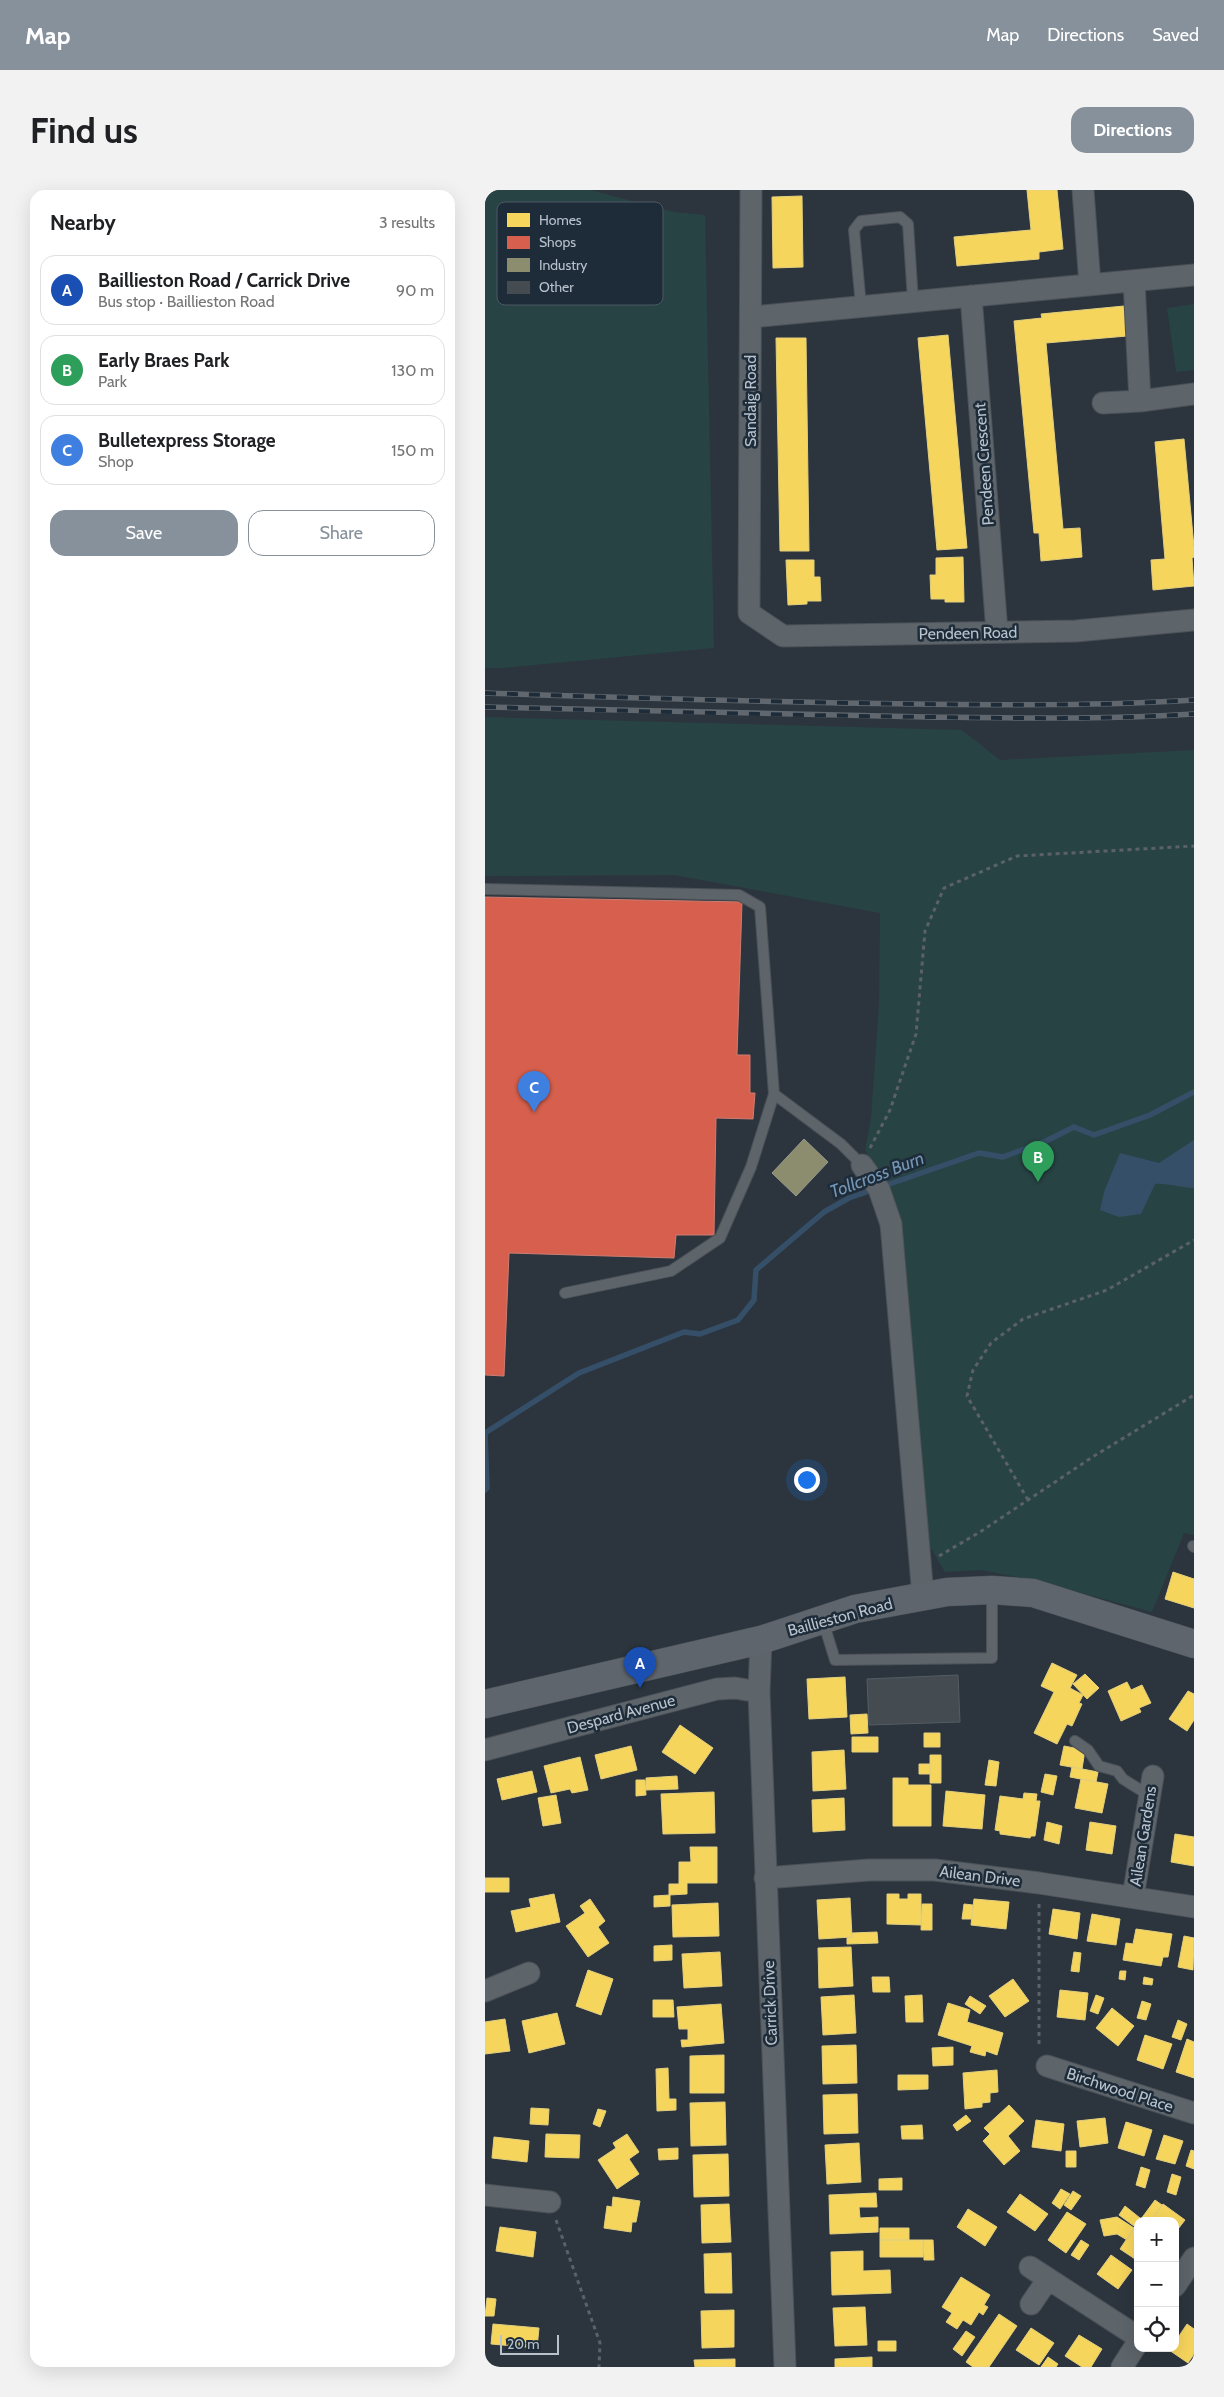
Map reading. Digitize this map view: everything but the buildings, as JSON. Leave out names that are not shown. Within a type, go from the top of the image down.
[{"type":"main road","name":"Baillieston Road","points":[[485,1704],[761,1640],[855,1609],[947,1592],[992,1590],[1033,1593],[1194,1644]]},
{"type":"street","name":"Sandaig Road","points":[[749,613],[751,190]]},
{"type":"street","points":[[1083,190],[1090,285]]},
{"type":"street","points":[[751,317],[1194,275]]},
{"type":"street","points":[[1134,281],[1140,401]]},
{"type":"street","name":"Pendeen Crescent","points":[[971,296],[997,632]]},
{"type":"street","points":[[1103,403],[1140,401],[1194,394]]},
{"type":"street","name":"Pendeen Road","points":[[749,613],[783,636],[1076,631],[1194,620]]},
{"type":"street","points":[[862,1164],[879,1189],[891,1224],[923,1596]]},
{"type":"street","name":"Carrick Drive","points":[[761,1640],[759,1692],[765,1878],[785,2367]]},
{"type":"street","name":"Despard Avenue","points":[[485,1750],[717,1689],[735,1688],[759,1692]]},
{"type":"street","name":"Ailean Gardens","points":[[1133,1897],[1152,1786]]},
{"type":"street","name":"Ailean Drive","points":[[765,1878],[869,1870],[935,1870],[1039,1883],[1194,1907]]},
{"type":"street","points":[[485,1991],[529,1974]]},
{"type":"street","name":"Birchwood Place","points":[[1047,2066],[1194,2113]]},
{"type":"street","points":[[485,2195],[550,2202]]},
{"type":"street","points":[[1179,2280],[1194,2258]]},
{"type":"street","points":[[1030,2267],[1134,2334]]},
{"type":"street","points":[[1031,2304],[1048,2279]]},
{"type":"street","points":[[1122,2367],[1134,2348]]},
{"type":"lane","points":[[861,306],[854,230],[861,221],[900,217],[908,224],[913,301]]},
{"type":"lane","points":[[485,889],[739,895],[760,907],[774,1094],[751,1167],[720,1238],[671,1271],[565,1293]]},
{"type":"lane","points":[[774,1094],[841,1144],[862,1164]]},
{"type":"lane","points":[[822,1620],[835,1660],[992,1658],[992,1590]]},
{"type":"lane","points":[[1075,1741],[1088,1750],[1099,1766],[1117,1771],[1123,1779],[1152,1786]]},
{"type":"path","points":[[862,1164],[891,1110],[916,1034],[925,931],[945,888],[1017,856],[1194,846]]},
{"type":"path","points":[[1028,1500],[967,1396],[973,1370],[991,1343],[1023,1318],[1107,1290],[1194,1240]]},
{"type":"path","points":[[923,1596],[938,1557],[981,1532],[1094,1456],[1194,1395]]},
{"type":"path","points":[[1039,1883],[1039,2048],[1047,2066]]},
{"type":"path","points":[[550,2202],[600,2343],[599,2367]]},
{"type":"green space","points":[[485,190],[590,190],[636,202],[497,202],[497,305],[663,305],[663,209],[705,215],[714,648],[503,668],[485,668]]},
{"type":"green space","points":[[1194,304],[1194,370],[1176,372],[1167,308]]},
{"type":"green space","points":[[485,717],[962,730],[1000,760],[1194,750],[1194,1535],[1184,1533],[1152,1612],[1037,1581],[982,1570],[945,1572],[929,1545],[910,1370],[899,1215],[865,1150],[871,1118],[879,1003],[880,913],[674,875],[485,876]]},
{"type":"water","points":[[1194,1140],[1194,1188],[1155,1184],[1141,1214],[1119,1217],[1100,1210],[1104,1192],[1120,1153],[1159,1163]]},
{"type":"waterway","name":"Tollcross Burn","points":[[485,1490],[487,1488],[485,1433],[579,1373],[684,1332],[700,1334],[738,1320],[754,1300],[756,1270],[824,1212],[849,1198],[979,1153],[1003,1157],[1046,1141],[1074,1127],[1094,1135],[1150,1115],[1194,1092]]},
{"type":"railway","points":[[485,693],[754,701],[1020,705],[1194,700]]},
{"type":"railway","points":[[485,707],[993,718],[1094,718],[1194,714]]},
{"type":"place","name":"Bulletexpress Storage","points":[[534,1112]]},
{"type":"place","name":"Early Braes Park","points":[[1038,1182]]},
{"type":"place","name":"Baillieston Road / Carrick Drive","points":[[640,1688]]}]
